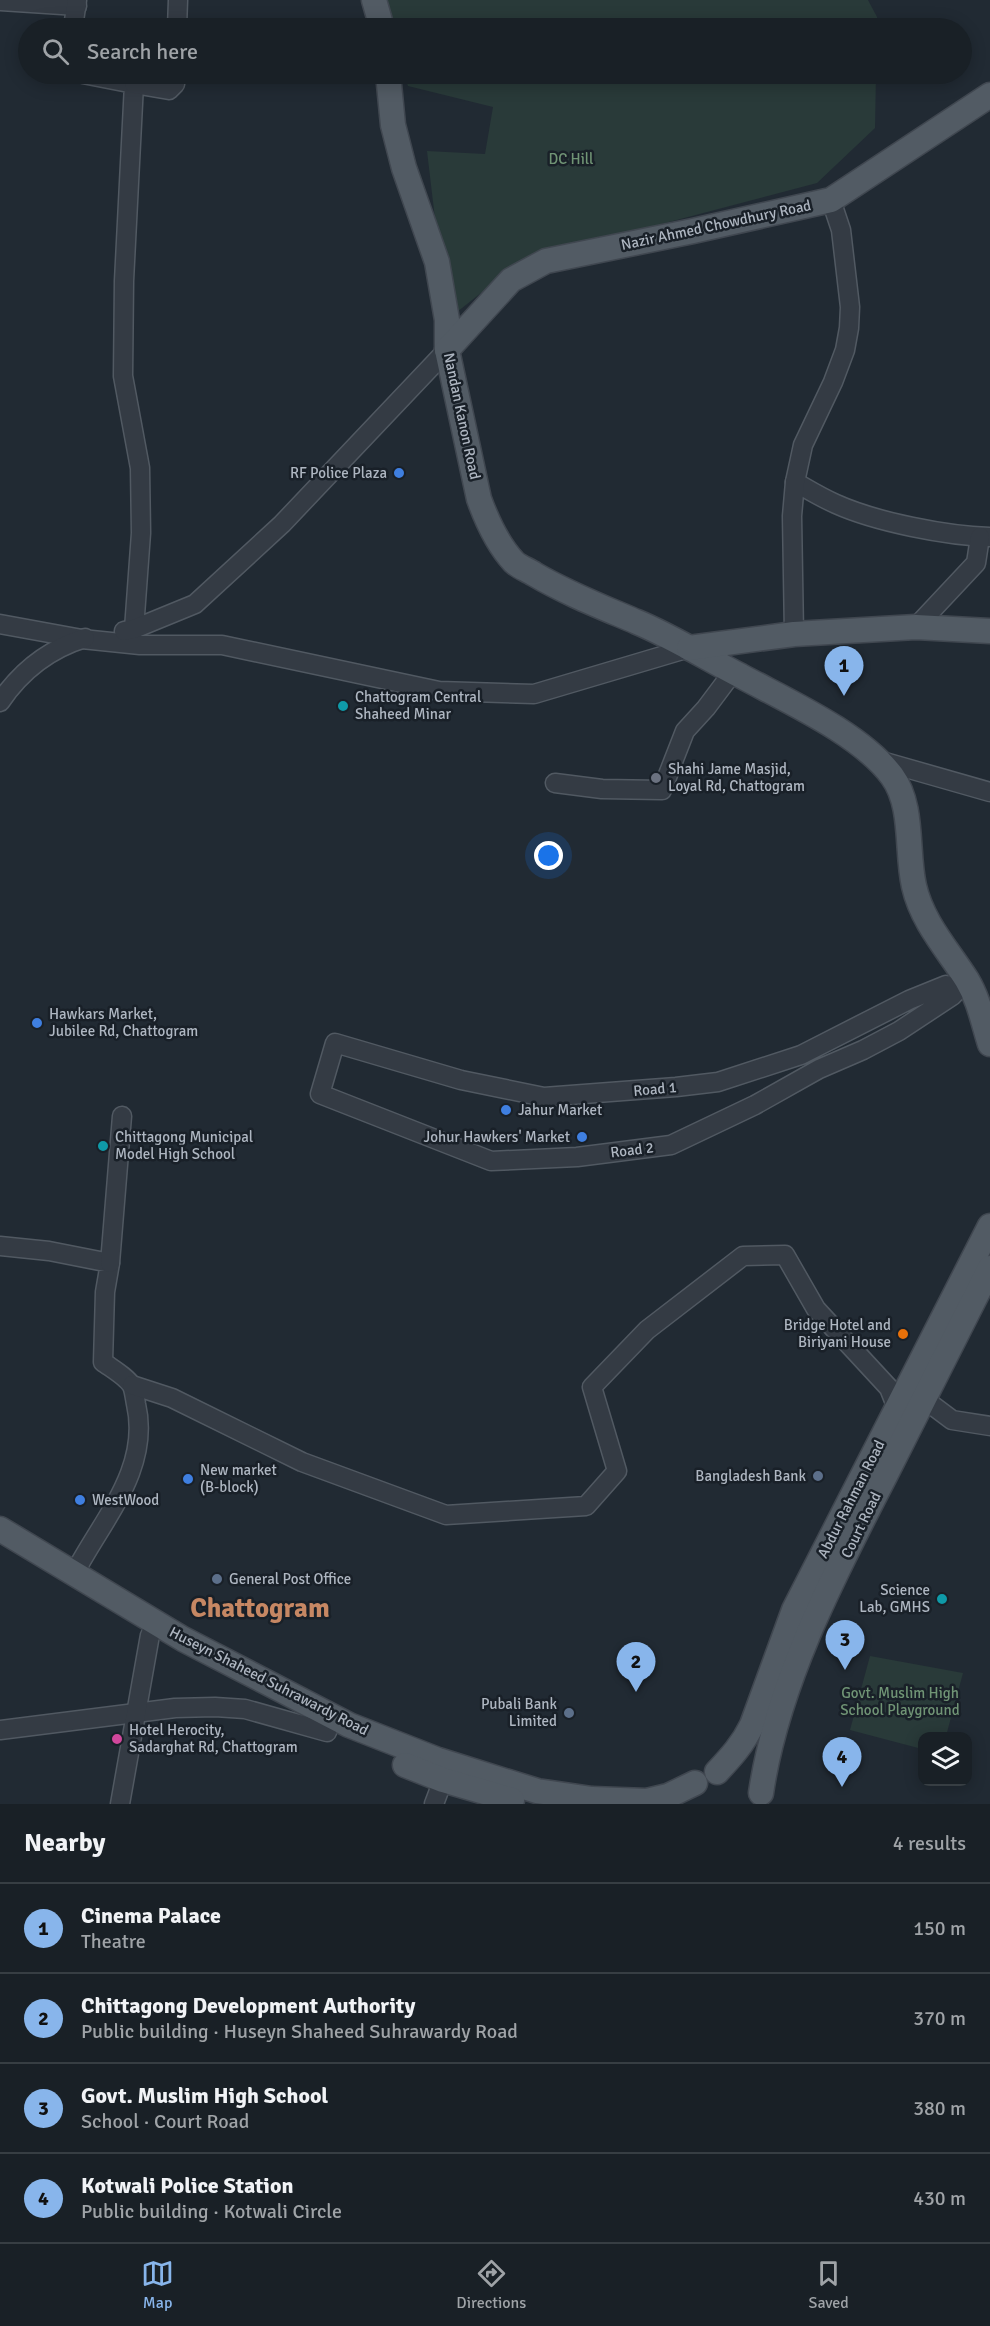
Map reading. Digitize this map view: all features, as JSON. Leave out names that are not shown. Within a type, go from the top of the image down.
[{"type":"main road","points":[[374,0],[379,18]]},
{"type":"main road","name":"Nandan Kanon Road","points":[[389,84],[393,125],[404,168],[437,262],[447,320],[447,350],[479,499],[491,526],[515,563],[593,603],[665,634],[813,716],[856,742],[878,760],[901,791],[914,886],[924,912],[972,993],[990,1044]]},
{"type":"main road","name":"Nazir Ahmed Chowdhury Road","points":[[447,350],[511,280],[546,261],[831,200],[988,99]]},
{"type":"main road","points":[[689,648],[794,634],[916,627],[990,631]]},
{"type":"main road","name":"Abdur Rahman Road","points":[[706,1777],[733,1756],[748,1733],[794,1610],[990,1226]]},
{"type":"main road","name":"Court Road","points":[[763,1798],[766,1759],[804,1642],[861,1522],[990,1268]]},
{"type":"main road","name":"Huseyn Shaheed Suhrawardy Road","points":[[0,1529],[183,1639],[329,1716],[438,1760],[537,1791],[592,1799],[647,1801],[668,1796],[706,1777]]},
{"type":"main road","points":[[0,1541],[150,1635],[327,1732],[443,1780],[529,1804]]},
{"type":"main road","points":[[684,1804],[689,1791],[706,1777],[734,1772],[749,1780],[763,1798]]},
{"type":"street","points":[[0,0],[77,3],[75,18]]},
{"type":"street","points":[[177,18],[178,0]]},
{"type":"street","points":[[134,628],[141,533],[140,468],[123,376],[124,281],[134,84],[169,90],[176,84]]},
{"type":"street","points":[[794,634],[792,516],[795,482],[803,445],[833,382],[845,350],[849,328],[850,307],[841,230],[831,200]]},
{"type":"street","points":[[0,702],[28,668],[47,655],[82,639],[134,628],[195,604],[282,524],[447,350]]},
{"type":"street","points":[[795,482],[837,505],[888,521],[985,537],[976,563],[916,627]]},
{"type":"street","points":[[0,624],[82,639],[140,645],[222,645],[439,691],[534,694],[689,648]]},
{"type":"street","points":[[555,783],[602,789],[662,790],[685,731],[733,672]]},
{"type":"street","points":[[878,760],[990,792]]},
{"type":"street","name":"Road 1","points":[[330,1062],[335,1043],[461,1080],[544,1097],[676,1087],[718,1082],[801,1055],[909,1000],[946,985],[972,993]]},
{"type":"street","name":"Road 2","points":[[330,1062],[320,1094],[491,1161],[577,1157],[671,1145],[755,1105],[819,1069],[863,1050],[972,993]]},
{"type":"street","points":[[122,1116],[110,1263],[105,1292],[103,1362],[132,1385],[172,1398],[302,1462],[446,1515],[586,1506],[617,1471],[592,1387],[647,1330],[743,1256],[785,1255],[816,1309],[889,1388],[897,1408]]},
{"type":"street","points":[[0,1246],[49,1251],[110,1263]]},
{"type":"street","points":[[74,1574],[129,1477],[137,1448],[139,1416],[132,1385]]},
{"type":"street","points":[[924,1399],[952,1420],[987,1431]]},
{"type":"street","points":[[120,1804],[150,1635]]},
{"type":"street","points":[[0,1730],[175,1708],[215,1707],[245,1709],[327,1732]]},
{"type":"street","points":[[434,1804],[443,1780]]},
{"type":"green space","points":[[384,0],[868,0],[877,17],[877,18],[389,18]]},
{"type":"green space","name":"DC Hill","points":[[407,84],[876,84],[875,128],[817,183],[521,261],[447,320],[427,151],[485,154],[493,107]]},
{"type":"green space","name":"Govt. Muslim High School Playground","points":[[870,1656],[963,1673],[947,1732],[918,1732],[918,1748],[850,1730]]},
{"type":"place","name":"RF Police Plaza","points":[[399,473]]},
{"type":"place","name":"Cinema Palace","points":[[844,696]]},
{"type":"place","name":"Chattogram Central Shaheed Minar","points":[[343,706]]},
{"type":"place","name":"Shahi Jame Masjid, Loyal Rd, Chattogram","points":[[656,778]]},
{"type":"place","name":"Hawkars Market, Jubilee Rd, Chattogram","points":[[37,1023]]},
{"type":"place","name":"Jahur Market","points":[[506,1110]]},
{"type":"place","name":"Johur Hawkers' Market","points":[[582,1137]]},
{"type":"place","name":"Chittagong Municipal Model High School","points":[[103,1146]]},
{"type":"place","name":"Bridge Hotel and Biriyani House","points":[[903,1334]]},
{"type":"place","name":"Bangladesh Bank","points":[[818,1476]]},
{"type":"place","name":"New market (B-block)","points":[[188,1479]]},
{"type":"place","name":"WestWood","points":[[80,1500]]},
{"type":"place","name":"General Post Office","points":[[217,1579]]},
{"type":"place","name":"Science Lab, GMHS","points":[[942,1599]]},
{"type":"place","name":"Govt. Muslim High School","points":[[845,1670]]},
{"type":"place","name":"Chittagong Development Authority","points":[[636,1692]]},
{"type":"place","name":"Pubali Bank Limited","points":[[569,1713]]},
{"type":"place","name":"Hotel Herocity, Sadarghat Rd, Chattogram","points":[[117,1739]]},
{"type":"place","name":"Kotwali Police Station","points":[[842,1787]]},
{"type":"district","name":"Chattogram","points":[[260,1608]]}]
